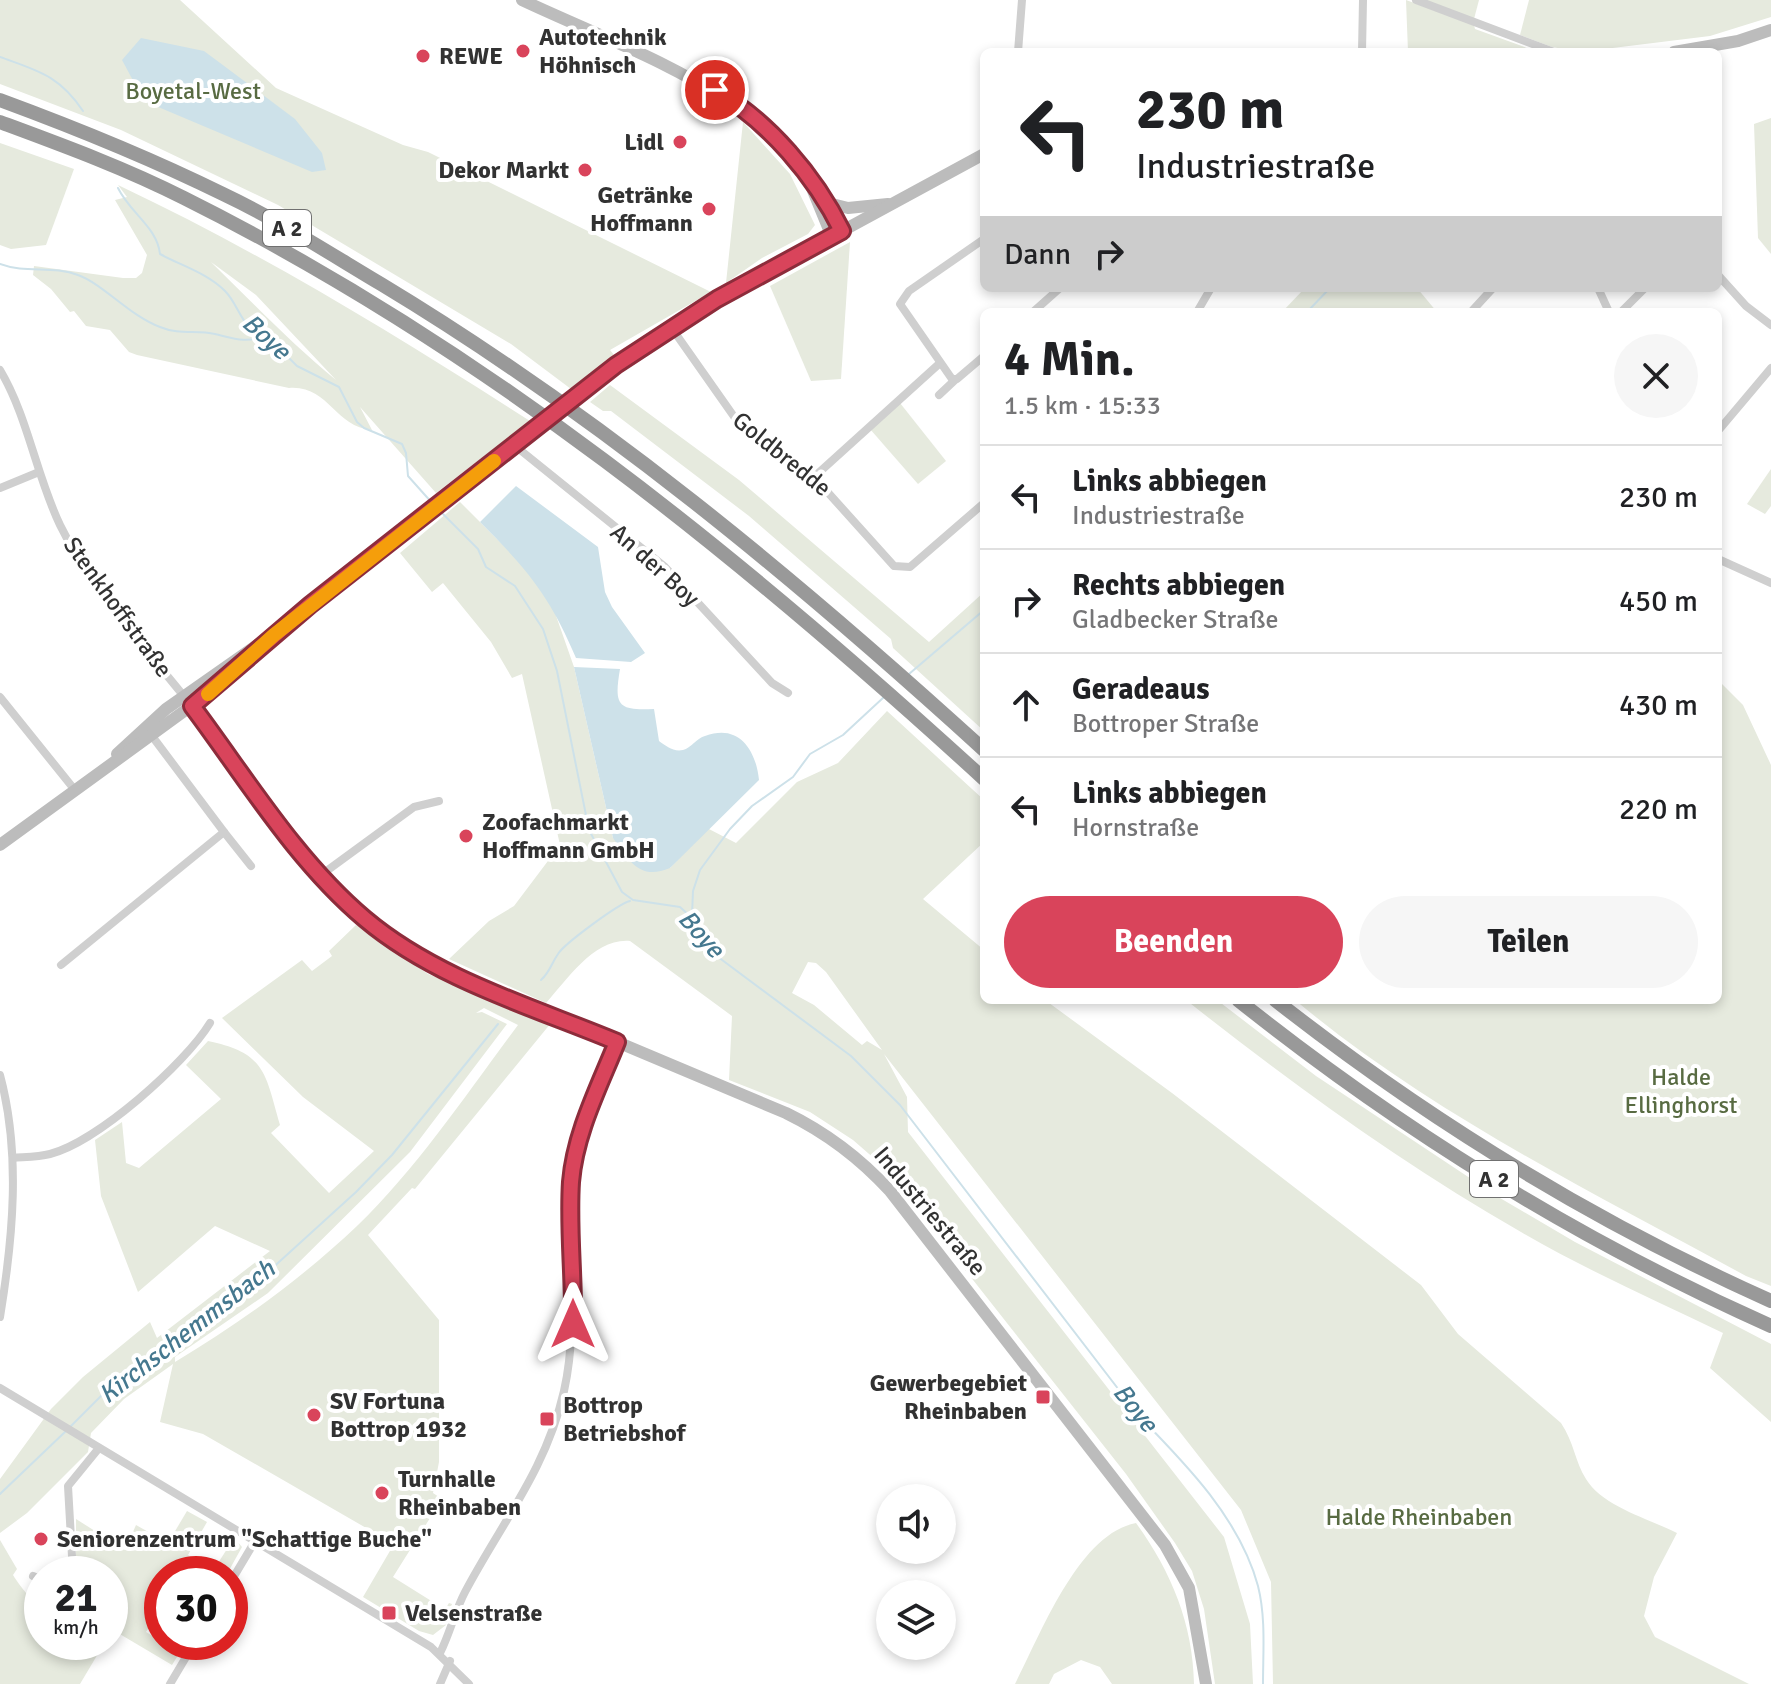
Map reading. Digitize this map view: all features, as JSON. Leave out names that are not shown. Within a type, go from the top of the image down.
[{"type":"highway","name":"A 2","points":[[0,100],[144,156],[238,201],[437,318],[580,414],[735,532],[980,746]]},
{"type":"highway","name":"A 2","points":[[0,122],[143,179],[255,235],[381,307],[536,408],[740,564],[980,775]]},
{"type":"highway","name":"A 2","points":[[1243,1004],[1332,1072],[1488,1176],[1630,1257],[1771,1326]]},
{"type":"highway","name":"A 2","points":[[1280,1004],[1418,1105],[1498,1157],[1689,1263],[1771,1301]]},
{"type":"street","points":[[522,0],[727,98],[773,136],[828,203],[837,234]]},
{"type":"street","points":[[1018,48],[1022,0]]},
{"type":"street","points":[[1362,48],[1363,0]]},
{"type":"street","points":[[1416,0],[1543,48]]},
{"type":"street","points":[[1697,48],[1738,41],[1771,30]]},
{"type":"street","points":[[0,845],[110,762],[192,706],[274,635],[435,507],[671,327],[980,156]]},
{"type":"street","points":[[809,181],[837,234]]},
{"type":"street","points":[[828,203],[848,208],[889,204]]},
{"type":"street","points":[[955,380],[901,309],[902,297],[980,242]]},
{"type":"street","points":[[1722,279],[1746,306],[1771,325]]},
{"type":"street","points":[[1038,308],[1056,292]]},
{"type":"street","points":[[1475,308],[1489,292]]},
{"type":"street","points":[[1625,308],[1641,292]]},
{"type":"street","name":"Goldbredde","points":[[671,327],[735,418],[814,477],[894,566],[905,569],[980,506]]},
{"type":"street","points":[[939,395],[980,359]]},
{"type":"street","points":[[814,477],[940,363]]},
{"type":"street","points":[[1722,425],[1771,368]]},
{"type":"street","name":"Stenkhoffstraße","points":[[0,370],[13,394],[59,523],[87,572],[192,706]]},
{"type":"street","name":"An der Boy","points":[[514,445],[664,566],[772,683],[788,693]]},
{"type":"street","points":[[0,488],[39,472]]},
{"type":"street","points":[[1722,561],[1771,583]]},
{"type":"street","points":[[110,762],[136,734],[183,695],[237,655],[274,635]]},
{"type":"street","points":[[0,697],[74,789]]},
{"type":"street","name":"Industriestraße","points":[[192,706],[321,875],[365,919],[425,959],[767,1104],[834,1139],[890,1191],[1165,1545],[1189,1588],[1206,1684]]},
{"type":"street","points":[[152,736],[251,866]]},
{"type":"street","points":[[321,875],[414,807],[439,801]]},
{"type":"street","points":[[61,965],[224,832]]},
{"type":"street","points":[[13,1158],[50,1154],[89,1134],[146,1092],[199,1040],[210,1023]]},
{"type":"street","points":[[440,1653],[466,1591],[523,1498],[555,1422],[573,1324],[571,1199],[574,1163],[584,1125],[617,1042]]},
{"type":"street","points":[[0,1075],[13,1158],[11,1232],[0,1317]]},
{"type":"street","points":[[0,1388],[440,1653],[469,1684]]},
{"type":"street","points":[[72,1556],[68,1486],[99,1448]]},
{"type":"street","points":[[246,1556],[255,1541]]},
{"type":"street","points":[[170,1684],[184,1660]]},
{"type":"street","points":[[440,1684],[450,1661]]},
{"type":"green space","name":"Boyetal-West","points":[[0,0],[180,0],[276,88],[403,145],[428,152],[711,292],[610,350],[614,355],[571,389],[511,344],[278,205],[121,130],[0,84]]},
{"type":"green space","points":[[1406,0],[1527,48],[1408,48]]},
{"type":"green space","points":[[1424,0],[1479,0],[1474,19]]},
{"type":"green space","points":[[1529,0],[1771,0],[1771,17],[1710,36],[1612,48],[1558,48],[1520,35]]},
{"type":"green space","points":[[1771,118],[1771,254],[1758,238],[1754,124]]},
{"type":"green space","points":[[743,122],[790,174],[815,225],[808,234],[762,258],[726,283]]},
{"type":"green space","points":[[0,143],[74,169],[46,245],[11,249],[0,245]]},
{"type":"green space","points":[[118,185],[224,238],[328,296],[530,421],[436,493],[360,407],[372,430],[349,422],[323,399],[302,389],[129,352],[110,330],[86,326],[74,311],[70,312],[51,289],[33,275],[34,266],[136,278],[142,273],[147,255],[115,200],[127,197]],"holes":[[[211,262],[256,295],[336,380],[288,338]]]},
{"type":"green space","points":[[850,242],[841,379],[811,381],[770,286]]},
{"type":"green space","points":[[1301,292],[1420,292],[1434,308],[1286,308]]},
{"type":"green space","points":[[610,385],[739,480],[929,642],[980,596],[980,727],[893,648],[891,639],[749,516],[611,411],[603,411],[590,402]]},
{"type":"green space","points":[[900,403],[946,461],[918,484],[870,429]]},
{"type":"green space","points":[[1771,469],[1771,506],[1765,514],[1747,504]]},
{"type":"green space","name":"Halde Rheinbaben","points":[[460,502],[528,570],[554,610],[574,667],[613,838],[670,868],[707,828],[736,843],[797,782],[838,763],[887,711],[980,796],[980,846],[923,899],[980,947],[980,1004],[1050,1004],[1172,1093],[1421,1285],[1458,1334],[1561,1423],[1582,1472],[1593,1488],[1627,1511],[1677,1533],[1654,1577],[1644,1616],[1655,1637],[1749,1684],[1273,1684],[1271,1582],[1241,1510],[884,1054],[907,1097],[908,1132],[1224,1537],[1250,1624],[1253,1684],[1215,1684],[1204,1609],[1192,1571],[1126,1474],[884,1167],[853,1140],[810,1112],[729,1080],[732,1016],[630,941],[617,942],[593,953],[546,1003],[449,959],[489,921],[514,906],[560,845],[522,674],[512,678],[491,642],[443,583],[432,592],[400,553]],"holes":[[[808,962],[816,963],[826,972],[882,1050],[867,1041],[862,1045],[814,1005],[792,993]]]},
{"type":"green space","name":"Halde Ellinghorst","points":[[1722,684],[1743,705],[1771,765],[1771,1286],[1746,1276],[1513,1149],[1456,1115],[1347,1041],[1300,1004],[1722,1004]]},
{"type":"green space","points":[[356,925],[428,974],[551,1023],[415,1189],[412,1188],[368,1235],[439,1320],[439,1462],[433,1493],[442,1499],[393,1577],[433,1602],[425,1616],[436,1623],[449,1603],[452,1604],[446,1625],[433,1635],[419,1631],[363,1597],[394,1544],[203,1434],[160,1422],[173,1364],[124,1399],[91,1433],[88,1452],[27,1513],[0,1533],[0,1479],[51,1409],[83,1377],[150,1322],[157,1338],[270,1251],[215,1226],[138,1292],[101,1196],[95,1140],[122,1122],[126,1163],[139,1168],[221,1099],[186,1065],[208,1041],[242,1052],[260,1068],[271,1092],[280,1125],[271,1133],[329,1193],[374,1151],[303,1097],[222,1018],[302,960],[312,971],[332,956],[329,951]],"holes":[[[484,1008],[518,1025],[401,1179],[357,1226],[269,1299],[175,1362],[175,1357],[268,1293],[410,1152],[507,1024],[482,1012],[476,1013]]]},
{"type":"green space","points":[[1191,1004],[1222,1004],[1316,1076],[1500,1198],[1575,1242],[1771,1344],[1771,1422],[1710,1368],[1723,1333],[1570,1259],[1477,1206],[1349,1122]]},
{"type":"green space","points":[[187,1511],[207,1522],[190,1556],[144,1556],[144,1648],[128,1639],[128,1556],[76,1556],[76,1519],[125,1550],[136,1525],[168,1543]]},
{"type":"green space","points":[[1136,1523],[1160,1560],[1178,1599],[1189,1640],[1194,1684],[1112,1684],[1100,1667],[1081,1660],[1054,1674],[1049,1684],[1015,1684],[1049,1615],[1079,1566],[1096,1546],[1115,1531]]},
{"type":"green space","points":[[234,1538],[242,1547],[237,1556],[223,1556]]},
{"type":"green space","points":[[0,1540],[17,1569],[13,1575],[24,1590],[24,1660],[94,1660],[80,1684],[0,1684]]},
{"type":"shaded area","points":[[141,38],[204,51],[295,119],[322,153],[326,170],[312,172],[144,101],[122,60]]},
{"type":"shaded area","points":[[516,486],[598,547],[605,592],[645,653],[631,662],[576,658],[557,617],[536,584],[480,522]]},
{"type":"shaded area","points":[[574,667],[620,669],[618,698],[621,703],[632,709],[654,709],[659,741],[670,748],[683,750],[702,737],[727,733],[736,736],[750,749],[759,780],[670,868],[651,872],[643,870],[630,861],[613,838]]},
{"type":"waterway","name":"Boye","points":[[0,57],[47,76],[65,89],[83,111]]},
{"type":"waterway","name":"Boye","points":[[118,188],[149,228],[160,254],[218,285],[231,298],[248,326],[254,331],[272,334],[281,350],[297,366],[339,387],[357,422],[402,444],[408,476],[433,504]]},
{"type":"waterway","points":[[0,264],[78,275],[97,285],[138,316],[167,329],[245,340],[262,335]]},
{"type":"waterway","points":[[1311,308],[1326,292]]},
{"type":"waterway","name":"Boye","points":[[440,511],[478,549],[486,567],[515,586],[543,629],[557,671],[589,830],[622,892],[633,900],[680,907],[691,917],[696,937],[706,948],[851,1056],[900,1105],[1139,1416],[1193,1473],[1225,1515],[1250,1561],[1261,1598],[1263,1684]]},
{"type":"waterway","points":[[909,674],[980,613]]},
{"type":"waterway","points":[[692,915],[693,891],[700,870],[730,829],[752,806],[793,777],[810,754],[843,735],[884,697]]},
{"type":"waterway","name":"Kirchschemmsbach","points":[[541,980],[570,942],[630,901]]},
{"type":"waterway","name":"Kirchschemmsbach","points":[[71,1426],[107,1390],[156,1351],[194,1324],[235,1302],[356,1192],[392,1155],[498,1024]]},
{"type":"waterway","name":"Kirchschemmsbach","points":[[0,1494],[66,1431]]},
{"type":"slow traffic","points":[[208,694],[310,605],[494,461]]},
{"type":"place","name":"Autotechnik Höhnisch","points":[[523,51]]},
{"type":"place","name":"REWE","points":[[423,56]]},
{"type":"place","name":"Lidl","points":[[680,142]]},
{"type":"place","name":"Dekor Markt","points":[[585,170]]},
{"type":"place","name":"Getränke Hoffmann","points":[[709,209]]},
{"type":"place","name":"Zoofachmarkt Hoffmann GmbH","points":[[466,836]]},
{"type":"place","name":"Gewerbegebiet Rheinbaben","points":[[1043,1397]]},
{"type":"place","name":"SV Fortuna Bottrop 1932","points":[[314,1415]]},
{"type":"place","name":"Bottrop Betriebshof","points":[[547,1419]]},
{"type":"place","name":"Turnhalle Rheinbaben","points":[[382,1493]]},
{"type":"place","name":"Seniorenzentrum \"Schattige Buche\"","points":[[41,1539]]},
{"type":"place","name":"Velsenstraße","points":[[389,1613]]},
{"type":"route","points":[[573,1324],[571,1180],[584,1125],[617,1042],[444,969],[392,939],[365,919],[321,875],[294,842],[192,706],[310,605],[616,365],[717,299],[842,231],[818,188],[773,136],[742,108],[715,90]]}]
